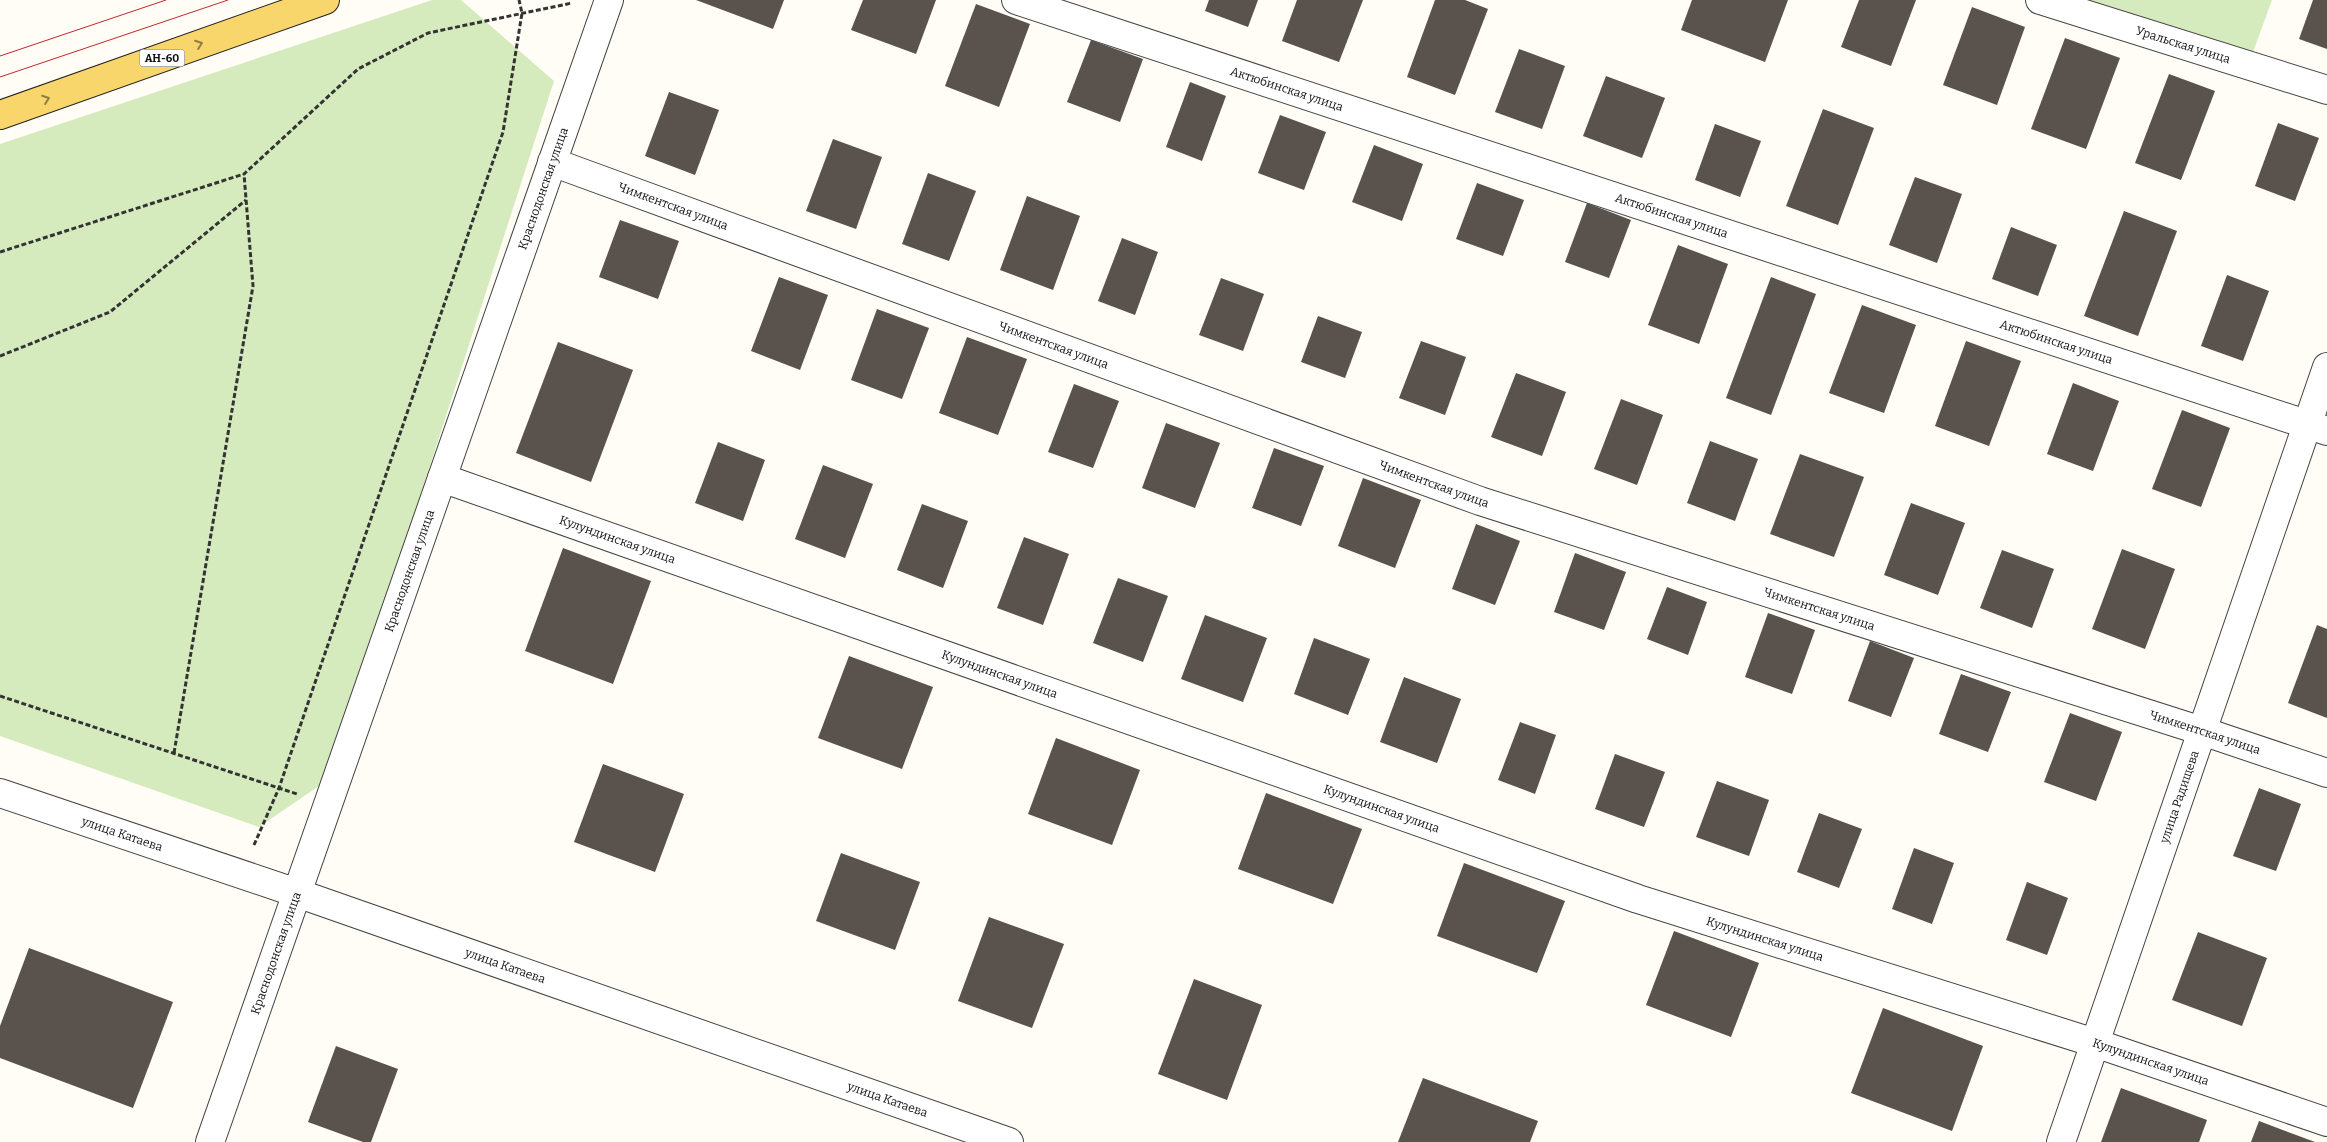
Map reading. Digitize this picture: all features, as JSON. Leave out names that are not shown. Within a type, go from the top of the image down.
[{"type":"main road","name":"АН-60","points":[[0,115],[325,0]]},
{"type":"street","name":"Краснодонская улица","points":[[210,1142],[609,0]]},
{"type":"street","name":"Актюбинская улица","points":[[1016,0],[2317,427]]},
{"type":"street","name":"Уральская улица","points":[[2040,0],[2327,90]]},
{"type":"street","name":"Чимкентская улица","points":[[552,162],[1480,501],[2202,731],[2327,774]]},
{"type":"street","name":"улица Радищева","points":[[2061,1142],[2202,731],[2317,427],[2327,367]]},
{"type":"street","name":"Кулундинская улица","points":[[442,478],[1638,899],[2095,1043],[2327,1122]]},
{"type":"street","name":"улица Катаева","points":[[0,794],[242,874],[1009,1142]]},
{"type":"path","points":[[242,874],[279,788],[503,132],[522,13],[519,0]]},
{"type":"path","points":[[0,252],[244,174],[358,69],[428,33],[576,2]]},
{"type":"path","points":[[174,753],[252,286],[244,174]]},
{"type":"path","points":[[0,356],[110,312],[246,200]]},
{"type":"path","points":[[0,696],[328,804]]},
{"type":"green space","points":[[432,0],[461,0],[554,81],[329,779],[259,827],[0,736],[0,144]]},
{"type":"green space","points":[[2059,0],[2272,0],[2249,63]]},
{"type":"building","points":[[696,0],[784,0],[773,29]]},
{"type":"building","points":[[863,0],[936,0],[916,54],[851,30]]},
{"type":"building","points":[[1209,0],[1258,0],[1248,27],[1205,11]]},
{"type":"building","points":[[1297,0],[1363,0],[1339,62],[1282,41]]},
{"type":"building","points":[[1435,0],[1465,0],[1488,9],[1455,95],[1407,77]]},
{"type":"building","points":[[1692,0],[1788,0],[1765,62],[1681,30]]},
{"type":"building","points":[[1859,0],[1916,0],[1891,66],[1841,47]]},
{"type":"building","points":[[2313,0],[2327,0],[2327,49],[2299,39]]},
{"type":"building","points":[[976,4],[1030,24],[999,107],[945,86]]},
{"type":"building","points":[[1972,7],[2025,27],[1997,105],[1943,85]]},
{"type":"building","points":[[2065,38],[2120,58],[2086,149],[2031,129]]},
{"type":"building","points":[[1091,40],[1143,59],[1120,122],[1067,102]]},
{"type":"building","points":[[1519,49],[1565,66],[1542,129],[1495,112]]},
{"type":"building","points":[[2169,74],[2215,91],[2181,180],[2135,163]]},
{"type":"building","points":[[1606,76],[1665,98],[1642,158],[1583,136]]},
{"type":"building","points":[[1190,82],[1226,96],[1202,161],[1166,147]]},
{"type":"building","points":[[669,92],[719,110],[695,175],[645,156]]},
{"type":"building","points":[[1823,109],[1874,128],[1838,225],[1786,206]]},
{"type":"building","points":[[1280,115],[1326,132],[1304,190],[1258,173]]},
{"type":"building","points":[[2278,123],[2319,138],[2295,201],[2255,186]]},
{"type":"building","points":[[1715,124],[1761,141],[1740,197],[1695,180]]},
{"type":"building","points":[[833,139],[882,157],[856,229],[806,211]]},
{"type":"building","points":[[1374,145],[1423,164],[1402,221],[1352,202]]},
{"type":"building","points":[[928,173],[976,191],[949,261],[902,244]]},
{"type":"building","points":[[1915,177],[1962,194],[1937,263],[1889,245]]},
{"type":"building","points":[[1477,183],[1524,200],[1503,256],[1456,239]]},
{"type":"building","points":[[1027,196],[1080,216],[1053,290],[1000,270]]},
{"type":"building","points":[[1587,203],[1631,220],[1609,278],[1565,262]]},
{"type":"building","points":[[2124,211],[2177,231],[2138,336],[2084,316]]},
{"type":"building","points":[[620,220],[679,241],[658,299],[599,277]]},
{"type":"building","points":[[2011,227],[2057,245],[2038,296],[1992,279]]},
{"type":"building","points":[[1122,238],[1158,252],[1135,315],[1098,301]]},
{"type":"building","points":[[1678,245],[1728,264],[1699,344],[1648,325]]},
{"type":"building","points":[[2227,275],[2269,291],[2243,361],[2201,346]]},
{"type":"building","points":[[779,277],[828,295],[800,370],[751,351]]},
{"type":"building","points":[[1771,277],[1816,294],[1771,415],[1726,398]]},
{"type":"building","points":[[1221,278],[1264,294],[1243,351],[1199,335]]},
{"type":"building","points":[[1862,305],[1916,325],[1884,413],[1829,393]]},
{"type":"building","points":[[877,309],[929,328],[902,399],[851,380]]},
{"type":"building","points":[[1318,316],[1362,332],[1345,378],[1301,362]]},
{"type":"building","points":[[967,337],[1027,359],[998,435],[939,413]]},
{"type":"building","points":[[1421,341],[1466,357],[1445,415],[1399,398]]},
{"type":"building","points":[[1966,341],[2021,361],[1989,446],[1935,426]]},
{"type":"building","points":[[558,342],[633,370],[591,482],[516,453]]},
{"type":"building","points":[[1516,373],[1566,392],[1542,456],[1491,437]]},
{"type":"building","points":[[2073,383],[2119,401],[2093,471],[2047,454]]},
{"type":"building","points":[[1074,384],[1119,401],[1093,468],[1048,452]]},
{"type":"building","points":[[1621,399],[1663,415],[1637,485],[1594,469]]},
{"type":"building","points":[[2182,410],[2230,428],[2201,507],[2152,489]]},
{"type":"building","points":[[1166,423],[1220,443],[1195,508],[1142,488]]},
{"type":"building","points":[[1710,441],[1758,459],[1735,521],[1687,503]]},
{"type":"building","points":[[718,442],[765,460],[743,521],[695,503]]},
{"type":"building","points":[[1274,448],[1324,466],[1301,526],[1252,508]]},
{"type":"building","points":[[1800,454],[1864,477],[1834,557],[1770,534]]},
{"type":"building","points":[[823,465],[873,484],[845,558],[795,539]]},
{"type":"building","points":[[1363,478],[1421,500],[1395,568],[1338,546]]},
{"type":"building","points":[[1911,503],[1965,523],[1938,595],[1884,575]]},
{"type":"building","points":[[922,504],[968,521],[943,588],[897,570]]},
{"type":"building","points":[[1476,524],[1520,541],[1495,605],[1452,589]]},
{"type":"building","points":[[1024,537],[1069,554],[1043,625],[997,608]]},
{"type":"building","points":[[563,548],[651,581],[613,684],[525,651]]},
{"type":"building","points":[[2122,549],[2175,569],[2145,649],[2092,629]]},
{"type":"building","points":[[2002,550],[2054,569],[2032,628],[1980,608]]},
{"type":"building","points":[[1575,553],[1626,572],[1604,630],[1554,612]]},
{"type":"building","points":[[1118,578],[1168,596],[1143,662],[1093,643]]},
{"type":"building","points":[[1667,587],[1707,602],[1688,655],[1647,639]]},
{"type":"building","points":[[1768,613],[1815,630],[1792,694],[1745,677]]},
{"type":"building","points":[[1205,615],[1267,638],[1243,702],[1181,679]]},
{"type":"building","points":[[2317,625],[2327,629],[2327,718],[2288,703]]},
{"type":"building","points":[[1314,638],[1370,659],[1348,715],[1294,694]]},
{"type":"building","points":[[1870,641],[1914,658],[1891,717],[1848,701]]},
{"type":"building","points":[[849,656],[933,687],[902,769],[818,738]]},
{"type":"building","points":[[1961,674],[2011,692],[1988,752],[1939,734]]},
{"type":"building","points":[[1404,677],[1461,699],[1437,763],[1380,742]]},
{"type":"building","points":[[2070,713],[2122,732],[2096,801],[2044,782]]},
{"type":"building","points":[[1520,722],[1556,735],[1535,794],[1498,780]]},
{"type":"building","points":[[1056,738],[1140,770],[1112,845],[1028,814]]},
{"type":"building","points":[[1615,754],[1665,772],[1644,827],[1595,809]]},
{"type":"building","points":[[603,764],[684,794],[655,872],[574,842]]},
{"type":"building","points":[[1717,781],[1769,800],[1749,856],[1696,837]]},
{"type":"building","points":[[2259,788],[2301,804],[2276,871],[2233,856]]},
{"type":"building","points":[[1266,793],[1362,829],[1333,904],[1238,869]]},
{"type":"building","points":[[1819,813],[1862,829],[1839,888],[1797,872]]},
{"type":"building","points":[[1914,848],[1954,863],[1932,924],[1892,909]]},
{"type":"building","points":[[841,853],[920,882],[895,950],[816,921]]},
{"type":"building","points":[[1464,863],[1565,901],[1537,973],[1437,936]]},
{"type":"building","points":[[2027,882],[2068,898],[2047,955],[2006,940]]},
{"type":"building","points":[[989,917],[1064,944],[1032,1028],[958,1001]]},
{"type":"building","points":[[1674,931],[1759,963],[1731,1037],[1646,1005]]},
{"type":"building","points":[[2198,932],[2267,958],[2242,1026],[2172,1000]]},
{"type":"building","points":[[29,948],[173,1002],[133,1108],[0,1058],[0,1026]]},
{"type":"building","points":[[1194,979],[1262,1005],[1227,1100],[1158,1074]]},
{"type":"building","points":[[1883,1008],[1983,1046],[1952,1131],[1851,1093]]},
{"type":"building","points":[[336,1046],[398,1069],[371,1142],[363,1142],[308,1122]]},
{"type":"building","points":[[1423,1078],[1538,1121],[1530,1142],[1398,1142]]},
{"type":"building","points":[[2121,1088],[2207,1120],[2199,1142],[2101,1142]]},
{"type":"building","points":[[2259,1121],[2315,1142],[2251,1142]]},
{"type":"tram line","points":[[0,56],[166,0]]},
{"type":"tram line","points":[[0,77],[228,0]]}]
